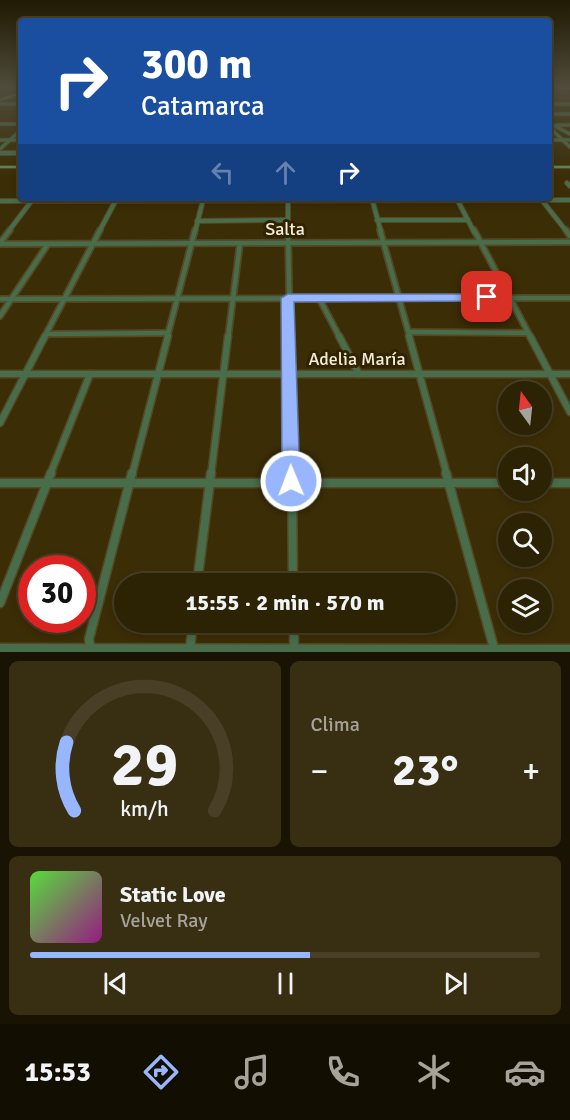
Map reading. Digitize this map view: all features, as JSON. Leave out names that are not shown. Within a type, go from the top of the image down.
[{"type":"main road","points":[[552,166],[570,166]]},
{"type":"main road","points":[[0,167],[18,167]]},
{"type":"street","points":[[0,124],[18,124]]},
{"type":"street","points":[[552,125],[570,125]]},
{"type":"street","points":[[552,126],[570,134]]},
{"type":"street","points":[[552,128],[570,147]]},
{"type":"street","points":[[0,151],[18,133]]},
{"type":"street","points":[[0,140],[18,140]]},
{"type":"street","points":[[552,140],[570,140]]},
{"type":"street","points":[[0,151],[18,153]]},
{"type":"street","points":[[552,199],[570,200]]},
{"type":"street","points":[[0,201],[18,200]]},
{"type":"street","points":[[0,244],[32,201]]},
{"type":"street","points":[[0,423],[116,201]]},
{"type":"street","points":[[91,650],[89,639],[202,201]]},
{"type":"street","points":[[288,201],[293,573]]},
{"type":"street","points":[[372,201],[495,650]]},
{"type":"street","points":[[458,201],[570,412]]},
{"type":"street","points":[[543,201],[570,236]]},
{"type":"street","points":[[197,221],[288,220]]},
{"type":"street","points":[[377,220],[468,220]]},
{"type":"street","name":"Salta","points":[[0,244],[570,242]]},
{"type":"street","points":[[198,573],[240,243]]},
{"type":"street","points":[[0,316],[48,244]]},
{"type":"street","points":[[319,298],[358,374]]},
{"type":"street","points":[[0,299],[570,298]]},
{"type":"street","points":[[409,332],[528,333]]},
{"type":"street","points":[[46,334],[168,333]]},
{"type":"street","name":"Adelia María","points":[[0,374],[570,374]]},
{"type":"street","points":[[0,603],[90,374]]},
{"type":"street","points":[[0,483],[291,481],[498,483]]},
{"type":"street","points":[[552,483],[570,483]]},
{"type":"street","points":[[190,649],[192,633]]},
{"type":"street","points":[[294,633],[294,650]]},
{"type":"street","points":[[0,648],[91,650],[570,649]]},
{"type":"route","points":[[291,481],[288,298],[487,297]]}]
